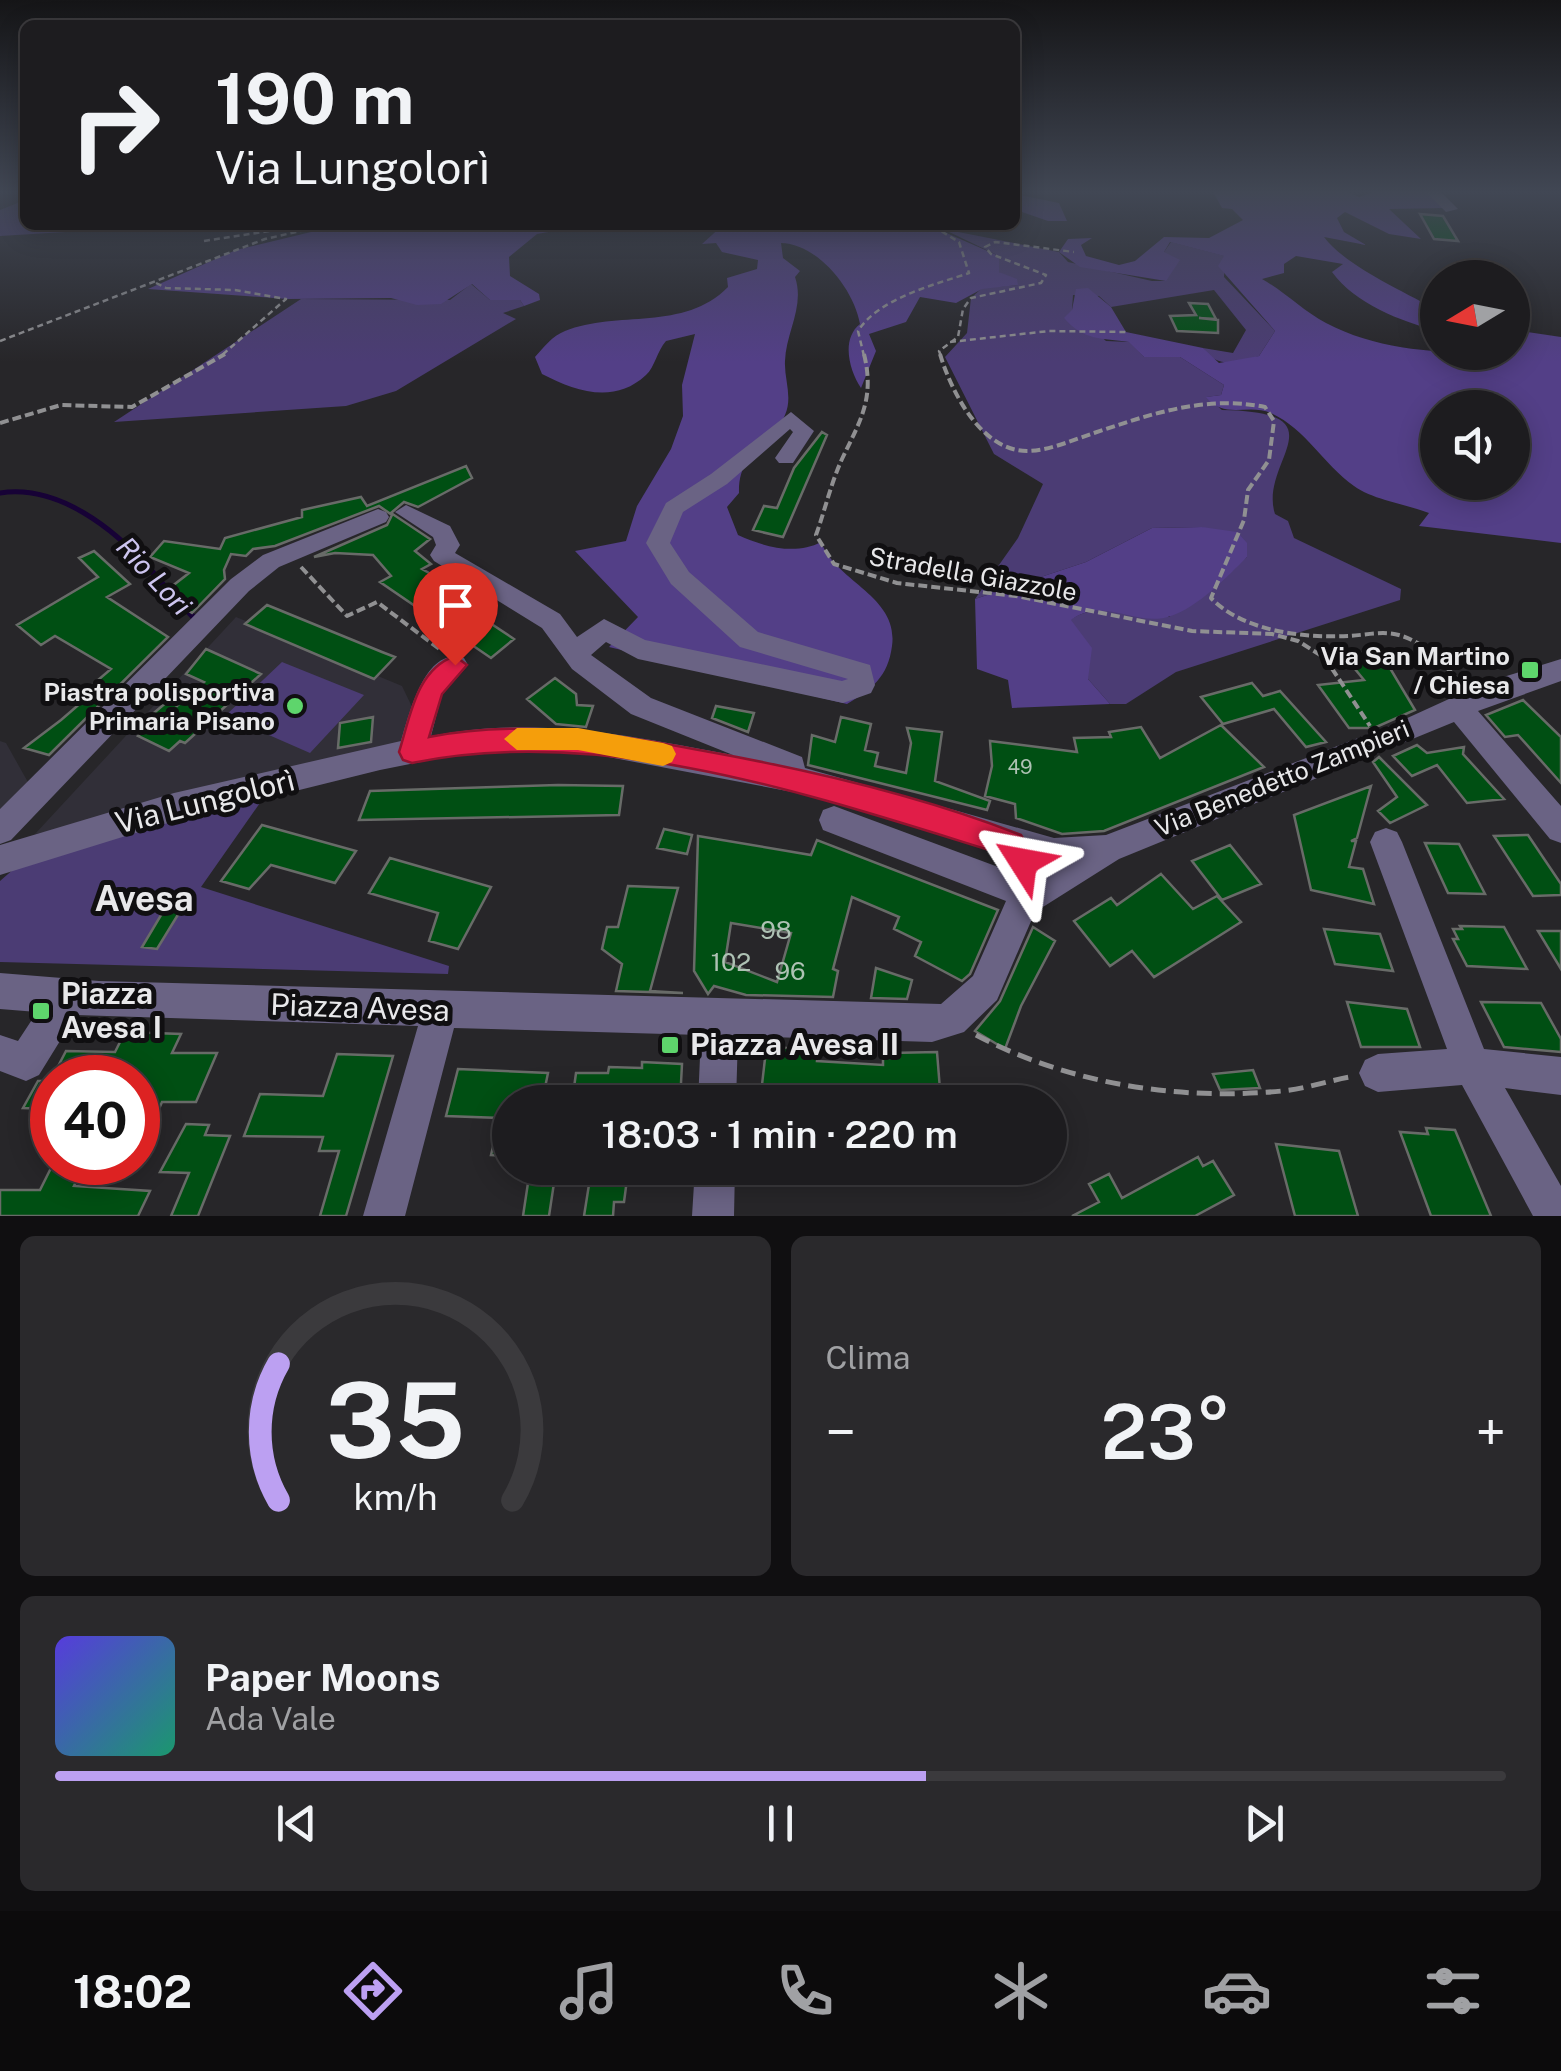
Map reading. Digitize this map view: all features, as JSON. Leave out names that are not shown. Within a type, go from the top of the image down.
[{"type":"street","points":[[574,654],[604,629],[638,649],[757,677],[844,692],[861,685],[861,672],[749,640],[680,578],[658,543],[674,508],[719,479],[791,418],[804,430],[786,458]]},
{"type":"street","points":[[0,830],[240,585],[271,561],[392,514],[442,532],[448,545],[442,555],[551,620],[574,654],[641,706],[772,760],[1099,850]]},
{"type":"street","points":[[412,752],[430,689],[455,665]]},
{"type":"street","name":"Via Benedetto Zampieri","points":[[1024,897],[1099,850],[1380,742],[1466,702],[1561,670]]},
{"type":"street","points":[[1466,702],[1561,829]]},
{"type":"street","name":"Via Lungolorì","points":[[0,860],[174,808],[470,740],[578,739],[808,782],[1011,844]]},
{"type":"street","points":[[834,820],[1024,897]]},
{"type":"street","points":[[1386,842],[1472,1066],[1555,1216]]},
{"type":"street","name":"Via Benedetto Zampieri","points":[[1011,844],[1054,853],[1099,850]]},
{"type":"street","points":[[718,1085],[720,1017],[888,1025],[951,1019],[984,988],[1024,897],[1029,876],[1011,844]]},
{"type":"street","name":"Piazza Avesa","points":[[0,991],[67,997],[720,1017]]},
{"type":"street","points":[[0,1052],[26,1062],[67,997]]},
{"type":"street","points":[[384,1216],[441,1010]]},
{"type":"street","points":[[1378,1073],[1472,1066],[1561,1076]]},
{"type":"street","points":[[713,1216],[714,1185]]},
{"type":"path","points":[[0,342],[240,249]]},
{"type":"path","name":"Stradella Giazzole","points":[[964,249],[969,258],[968,272],[918,291],[865,320],[858,331],[868,372],[864,421],[842,460],[816,535],[834,564],[897,583],[1016,596],[1192,631],[1272,634],[1298,641],[1325,658],[1380,742]]},
{"type":"path","points":[[986,249],[1046,275],[1042,283],[971,298],[963,310],[958,337],[940,352],[946,379],[969,414],[1015,450],[1036,450],[1188,407],[1244,401],[1265,407],[1274,421],[1269,460],[1248,490],[1244,520],[1211,598],[1236,621],[1337,636],[1400,636],[1417,642],[1466,702]]},
{"type":"path","points":[[1048,249],[1074,252]]},
{"type":"path","points":[[0,423],[61,406],[132,407],[232,350],[286,298],[235,290],[166,288],[156,283]]},
{"type":"path","points":[[950,342],[1049,331],[1126,332]]},
{"type":"path","points":[[298,563],[347,616],[377,602],[455,665]]},
{"type":"path","points":[[951,1019],[998,1049],[1059,1068],[1194,1094],[1284,1091],[1378,1073]]},
{"type":"shaded area","points":[[519,249],[509,257],[510,276],[539,294],[540,300],[524,306],[520,300],[490,300],[472,284],[441,304],[417,305],[391,298],[288,299],[148,289],[236,250]]},
{"type":"shaded area","points":[[720,249],[782,249],[783,258],[800,271],[795,277],[798,298],[786,350],[785,415],[750,457],[740,478],[739,493],[727,507],[738,535],[747,539],[790,549],[821,542],[839,568],[886,614],[892,629],[887,666],[871,687],[847,704],[609,647],[638,617],[575,551],[626,541],[637,506],[671,449],[683,416],[682,385],[695,334],[666,341],[646,375],[621,390],[608,392],[581,390],[542,374],[535,357],[565,331],[691,310],[728,287],[727,278],[757,269],[758,260]]},
{"type":"shaded area","points":[[803,249],[982,249],[999,256],[999,272],[1017,279],[1018,285],[982,289],[956,303],[920,297],[906,322],[869,334],[876,351],[861,388],[849,355],[850,338],[860,324],[856,311],[842,283]]},
{"type":"shaded area","points":[[984,249],[1043,249],[1059,252],[1068,262],[1166,281],[1166,249],[1197,249],[1225,256],[1224,277],[1275,331],[1259,356],[1221,362],[1203,348],[1233,353],[1246,330],[1214,290],[1111,307],[1099,296],[1073,295],[1072,310],[1106,341],[1130,342],[1144,357],[1180,357],[1224,385],[1221,395],[1207,397],[1222,410],[1259,413],[1280,420],[1288,430],[1288,443],[1273,495],[1275,514],[1288,521],[1294,538],[1401,589],[1400,600],[1176,672],[1126,704],[1110,704],[1088,679],[1070,620],[1105,610],[1169,617],[1247,557],[1202,527],[1152,528],[1086,562],[975,599],[1018,538],[1043,484],[994,454],[945,357],[967,333],[971,298],[982,288],[1018,285],[999,272],[999,256]]},
{"type":"shaded area","points":[[1083,249],[1086,256],[1119,265],[1135,261],[1150,249],[1166,249],[1164,252],[1180,260],[1166,281],[1080,267],[1059,252]]},
{"type":"shaded area","points":[[1196,249],[1335,249],[1361,269],[1420,301],[1420,325],[1394,316],[1353,293],[1332,272],[1343,264],[1296,256],[1284,264],[1284,273],[1262,279],[1310,313],[1348,333],[1420,349],[1420,370],[1530,370],[1530,332],[1561,337],[1561,543],[1419,526],[1429,513],[1354,486],[1284,420],[1262,410],[1228,410],[1213,404],[1206,397],[1221,395],[1224,385],[1180,357],[1144,357],[1129,342],[1086,335],[1064,318],[1072,310],[1076,289],[1088,288],[1111,307],[1126,332],[1203,348],[1219,363],[1259,356],[1275,331],[1218,266],[1224,256]]},
{"type":"shaded area","points":[[471,284],[490,300],[520,300],[524,306],[503,313],[516,319],[396,391],[346,406],[114,422],[301,299],[450,300]]},
{"type":"shaded area","points":[[1202,527],[1237,532],[1247,543],[1247,557],[1202,599],[1181,612],[1158,619],[1096,611],[1071,620],[1092,648],[1088,679],[1110,704],[1012,708],[1008,680],[977,669],[975,599],[1086,562],[1152,528]]},
{"type":"shaded area","points":[[236,617],[402,686],[413,709],[401,746],[102,822],[35,834]]},
{"type":"shaded area","name":"Piastra polisportiva Primaria Pisano","points":[[282,662],[364,695],[310,753],[225,716]]},
{"type":"shaded area","points":[[0,741],[6,743],[29,784],[0,813]]},
{"type":"shaded area","points":[[262,800],[201,887],[449,966],[448,974],[0,962],[0,881],[31,854]]},
{"type":"building","points":[[1189,303],[1208,304],[1216,319],[1199,318],[1218,320],[1218,333],[1177,331],[1170,316],[1196,315]]},
{"type":"building","points":[[822,432],[827,435],[783,537],[753,530],[764,506],[777,508],[794,468]]},
{"type":"building","points":[[466,466],[472,478],[418,507],[404,502],[391,513],[430,539],[415,551],[431,564],[422,569],[438,578],[431,584],[514,639],[491,658],[380,582],[391,576],[373,555],[335,553],[314,557],[387,525],[392,515],[379,506],[275,546],[253,549],[246,556],[231,554],[224,570],[225,579],[192,613],[162,594],[189,573],[150,557],[164,541],[220,549],[225,538],[302,517],[302,510],[361,497],[367,506]]},
{"type":"building","points":[[94,551],[130,584],[107,597],[168,637],[49,755],[24,748],[83,701],[77,698],[111,669],[55,636],[41,645],[17,625],[98,577],[79,558]]},
{"type":"building","points":[[267,605],[395,657],[374,679],[245,624]]},
{"type":"building","points":[[206,649],[261,674],[185,743],[180,741],[169,751],[138,736],[149,726],[142,723],[168,701],[177,706],[204,682],[186,674]]},
{"type":"building","points":[[1341,652],[1381,653],[1415,710],[1374,728],[1349,728],[1318,685],[1364,680]]},
{"type":"building","points":[[555,678],[576,694],[577,705],[593,706],[586,727],[556,724],[527,699]]},
{"type":"building","points":[[1252,683],[1263,696],[1280,691],[1326,742],[1306,747],[1274,709],[1223,724],[1201,697]]},
{"type":"building","points":[[1523,700],[1561,737],[1561,783],[1518,735],[1505,737],[1486,715]]},
{"type":"building","points":[[716,706],[754,713],[748,732],[712,718]]},
{"type":"building","points":[[373,717],[371,742],[338,748],[340,723]]},
{"type":"building","points":[[841,717],[871,724],[865,750],[878,753],[875,766],[906,773],[911,743],[907,728],[942,732],[935,781],[990,801],[987,810],[808,765],[812,735],[835,742]]},
{"type":"building","points":[[1221,725],[1264,767],[1104,831],[1062,834],[1016,818],[1015,804],[985,796],[992,766],[990,741],[1077,752],[1074,738],[1111,737],[1109,732],[1141,727],[1160,758]]},
{"type":"building","points":[[1417,745],[1427,753],[1464,747],[1463,754],[1504,799],[1467,803],[1437,765],[1412,776],[1393,756]]},
{"type":"building","points":[[1379,757],[1427,805],[1390,823],[1378,811],[1397,797],[1373,762]]},
{"type":"building","points":[[623,786],[619,815],[359,820],[370,791]]},
{"type":"building","points":[[1371,786],[1357,838],[1351,841],[1356,841],[1349,867],[1363,869],[1374,904],[1311,890],[1294,815]]},
{"type":"building","points":[[262,825],[356,851],[335,883],[271,865],[249,889],[221,881]]},
{"type":"building","points":[[664,829],[692,835],[687,854],[657,848]]},
{"type":"building","points":[[1528,835],[1561,884],[1561,895],[1533,896],[1494,836]]},
{"type":"building","points":[[698,836],[811,855],[817,840],[998,910],[970,974],[962,981],[915,956],[921,942],[894,929],[899,917],[852,897],[833,969],[838,971],[833,997],[746,995],[714,986],[708,994],[694,971]],"holes":[[[731,923],[791,933],[777,982],[725,962]]]},
{"type":"building","points":[[1425,843],[1459,844],[1485,894],[1448,893]]},
{"type":"building","points":[[1230,845],[1261,884],[1222,900],[1192,861]]},
{"type":"building","points":[[390,858],[491,887],[458,949],[429,941],[438,913],[369,893]]},
{"type":"building","points":[[1161,874],[1193,909],[1217,896],[1241,922],[1154,977],[1132,951],[1110,966],[1074,921],[1111,898],[1117,905]]},
{"type":"building","points":[[628,886],[678,888],[650,991],[683,993],[616,991],[622,964],[602,949],[607,927],[618,927]]},
{"type":"building","points":[[167,905],[179,913],[157,949],[142,947]]},
{"type":"building","points":[[1460,926],[1504,927],[1527,969],[1467,966],[1453,939],[1458,939],[1453,929],[1462,929]]},
{"type":"building","points":[[1033,927],[1055,941],[1021,1006],[1005,1049],[975,1031],[1000,1001]]},
{"type":"building","points":[[1324,929],[1380,934],[1393,971],[1335,964]]},
{"type":"building","points":[[1538,931],[1561,931],[1561,969]]},
{"type":"building","points":[[876,968],[912,980],[907,999],[871,998]]},
{"type":"building","points":[[1347,1002],[1407,1009],[1420,1047],[1361,1047]]},
{"type":"building","points":[[1481,1002],[1541,1003],[1561,1039],[1561,1052],[1504,1047]]},
{"type":"building","points":[[125,1032],[181,1034],[172,1053],[217,1053],[196,1102],[162,1102],[160,1107],[160,1055],[64,1055],[66,1051],[115,1052]]},
{"type":"building","points":[[771,1046],[818,1052],[817,1061],[883,1065],[883,1058],[890,1058],[890,1053],[937,1052],[940,1085],[762,1085],[766,1050]]},
{"type":"building","points":[[337,1054],[393,1056],[346,1216],[320,1216],[339,1151],[319,1151],[323,1137],[244,1136],[260,1094],[323,1096]]},
{"type":"building","points":[[642,1062],[682,1064],[681,1085],[574,1085],[576,1073],[608,1073],[609,1067],[642,1068]]},
{"type":"building","points":[[458,1069],[548,1073],[546,1085],[492,1085],[492,1118],[446,1116]]},
{"type":"building","points":[[1253,1070],[1260,1088],[1220,1090],[1213,1074]]},
{"type":"building","points":[[186,1124],[209,1125],[205,1135],[230,1136],[198,1216],[171,1216],[189,1173],[160,1172]]},
{"type":"building","points":[[1426,1128],[1455,1130],[1491,1216],[1431,1216],[1400,1132],[1428,1134]]},
{"type":"building","points":[[1276,1144],[1339,1151],[1358,1216],[1295,1216]]},
{"type":"building","points":[[1198,1157],[1203,1166],[1213,1161],[1234,1195],[1195,1216],[1072,1216],[1099,1202],[1089,1184],[1109,1174],[1122,1198]]},
{"type":"building","points":[[42,1185],[74,1185],[150,1191],[138,1216],[0,1216],[0,1190],[40,1190]]},
{"type":"building","points":[[528,1185],[554,1185],[549,1216],[523,1216]]},
{"type":"building","points":[[589,1185],[626,1185],[624,1202],[614,1202],[613,1216],[584,1216]]},
{"type":"waterway","name":"Rio Lori","points":[[0,493],[43,495],[84,513],[120,539],[150,570]]},
{"type":"waterway","name":"Rio Lori","points":[[148,567],[171,594]]},
{"type":"waterway","name":"Rio Lori","points":[[180,603],[199,623]]},
{"type":"slow traffic","points":[[517,739],[578,739],[663,754]]},
{"type":"place","name":"Via San Martino / Chiesa","points":[[1530,670]]},
{"type":"place","name":"Piastra polisportiva Primaria Pisano","points":[[295,706]]},
{"type":"place","name":"Piazza Avesa I","points":[[41,1011]]},
{"type":"place","name":"Piazza Avesa II","points":[[670,1045]]},
{"type":"district","name":"Avesa","points":[[144,899]]},
{"type":"route","points":[[455,665],[430,689],[412,752],[470,740],[578,739],[808,782],[1011,844],[1023,862]]}]
